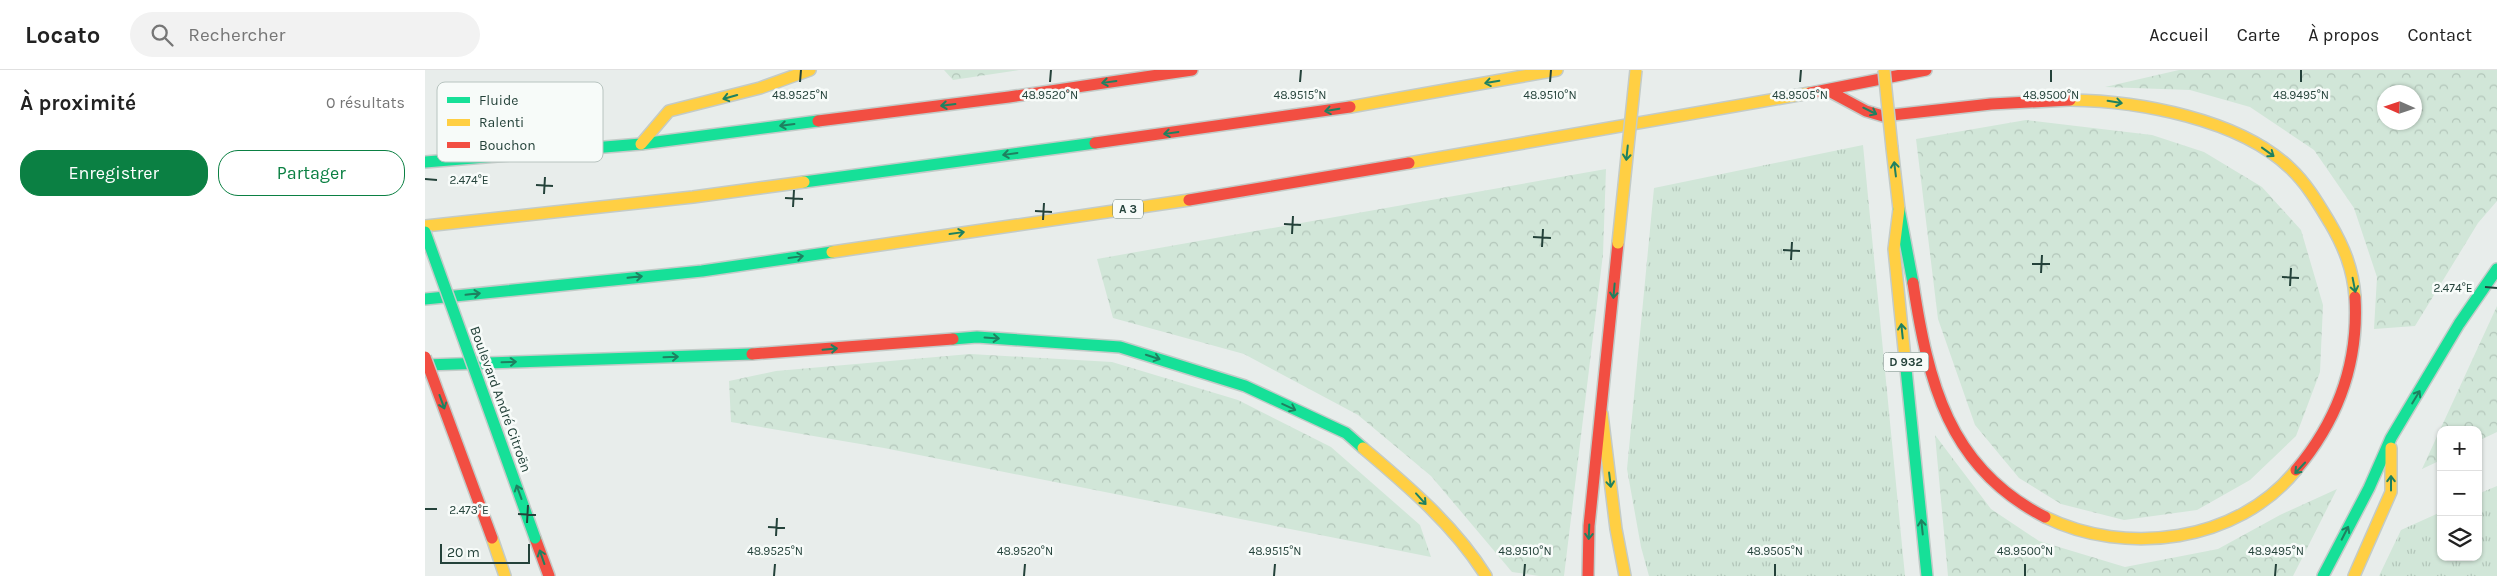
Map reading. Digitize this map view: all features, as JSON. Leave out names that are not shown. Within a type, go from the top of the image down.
[{"type":"main road","points":[[641,144],[669,111],[760,88],[810,70]]},
{"type":"main road","points":[[603,147],[641,144],[1009,97],[1191,70]]},
{"type":"main road","points":[[425,226],[703,195],[1318,113],[1557,70]]},
{"type":"main road","points":[[1588,576],[1589,526],[1603,414],[1636,70]]},
{"type":"main road","name":"D 932","points":[[1884,70],[1899,209],[1894,249],[1927,576]]},
{"type":"main road","name":"A 3","points":[[425,299],[701,270],[1260,190],[1827,90],[1926,70]]},
{"type":"main road","points":[[1827,90],[1881,116],[1930,109],[2032,100],[2106,101],[2169,110],[2259,145],[2292,169],[2315,196],[2348,254],[2357,298],[2355,342],[2348,382],[2334,419],[2313,454],[2287,481],[2232,521],[2203,533],[2169,540],[2131,541],[2091,534],[2055,522],[2005,493],[1960,443],[1944,410],[1931,375],[1909,248],[1899,209]]},
{"type":"main road","name":"Boulevard André Citroën","points":[[425,232],[549,576]]},
{"type":"main road","points":[[2323,576],[2369,488],[2391,438],[2459,324],[2497,268]]},
{"type":"main road","points":[[425,365],[782,353],[977,337],[1120,346],[1245,386],[1346,434],[1413,490],[1473,555],[1486,576]]},
{"type":"main road","points":[[425,357],[505,576]]},
{"type":"main road","points":[[1603,414],[1616,529],[1625,576]]},
{"type":"main road","points":[[2354,576],[2391,492],[2391,438]]},
{"type":"green space","points":[[944,70],[1019,70],[953,80]]},
{"type":"green space","points":[[2179,70],[2497,70],[2497,201],[2478,223],[2415,326],[2374,329],[2377,277],[2354,208],[2314,150],[2250,107],[2190,90],[2105,87]]},
{"type":"green space","points":[[2026,120],[2152,135],[2204,152],[2262,187],[2301,230],[2323,305],[2320,372],[2296,436],[2250,480],[2197,510],[2124,520],[2061,504],[2019,478],[1975,425],[1938,319],[1916,139]]},
{"type":"green space","points":[[1863,145],[1905,576],[1649,576],[1641,547],[1627,469],[1654,188]]},
{"type":"green space","points":[[1606,169],[1603,254],[1564,576],[1539,576],[1512,572],[1431,476],[1358,415],[1244,354],[1113,318],[1097,259]]},
{"type":"green space","points":[[2497,306],[2497,432],[2482,439],[2482,426],[2442,426]]},
{"type":"green space","points":[[970,354],[1112,362],[1238,400],[1331,447],[1420,525],[1431,557],[884,448],[731,422],[729,381],[776,371]]},
{"type":"green space","points":[[1935,435],[1991,509],[2039,541],[2125,567],[2218,549],[2280,515],[2337,489],[2293,576],[1948,576]]},
{"type":"green space","points":[[2437,436],[2437,462],[2422,469]]},
{"type":"green space","points":[[2497,486],[2497,576],[2379,576],[2401,530],[2437,514],[2437,561],[2482,561],[2482,492]]},
{"type":"traffic: fast","points":[[603,147],[818,121]]},
{"type":"traffic: fast","points":[[804,182],[1095,143]]},
{"type":"traffic: fast","points":[[425,162],[437,161]]},
{"type":"traffic: fast","points":[[1899,209],[1913,283]]},
{"type":"traffic: fast","points":[[425,232],[535,538]]},
{"type":"traffic: fast","points":[[425,299],[702,271],[832,252]]},
{"type":"traffic: fast","points":[[2323,576],[2369,488],[2391,438],[2459,324],[2497,269]]},
{"type":"traffic: fast","points":[[953,339],[977,337],[1120,347],[1245,386],[1346,433],[1363,448]]},
{"type":"traffic: fast","points":[[425,365],[752,354]]},
{"type":"traffic: fast","points":[[1905,359],[1927,576]]},
{"type":"traffic: slow","points":[[641,144],[669,111],[760,88],[810,70]]},
{"type":"traffic: slow","points":[[1350,107],[1557,70]]},
{"type":"traffic: slow","points":[[1618,243],[1636,70]]},
{"type":"traffic: slow","points":[[1884,70],[1892,148]]},
{"type":"traffic: slow","points":[[1409,163],[1810,93]]},
{"type":"traffic: slow","points":[[2070,100],[2126,104],[2187,116],[2216,125],[2244,137],[2269,151],[2290,168],[2302,181],[2330,223],[2347,258],[2355,297]]},
{"type":"traffic: slow","points":[[1892,148],[1899,209],[1894,249],[1905,359]]},
{"type":"traffic: slow","points":[[425,226],[693,197],[804,182]]},
{"type":"traffic: slow","points":[[832,252],[1189,200]]},
{"type":"traffic: slow","points":[[1602,414],[1616,529],[1625,576]]},
{"type":"traffic: slow","points":[[1363,448],[1430,508],[1460,540],[1486,576]]},
{"type":"traffic: slow","points":[[2354,576],[2391,492],[2391,448]]},
{"type":"traffic: slow","points":[[2045,517],[2077,529],[2110,537],[2145,539],[2179,536],[2212,527],[2244,513],[2272,494],[2296,470]]},
{"type":"traffic: slow","points":[[492,538],[505,576]]},
{"type":"traffic: jam","points":[[818,121],[1009,97],[1192,70]]},
{"type":"traffic: jam","points":[[1810,93],[1926,70]]},
{"type":"traffic: jam","points":[[1827,90],[1866,111],[1883,116],[1991,104],[2070,100]]},
{"type":"traffic: jam","points":[[1095,143],[1350,107]]},
{"type":"traffic: jam","points":[[1189,200],[1409,163]]},
{"type":"traffic: jam","points":[[1588,576],[1589,526],[1618,243]]},
{"type":"traffic: jam","points":[[1913,283],[1926,354],[1948,418],[1965,447],[1986,474],[2012,497],[2045,517]]},
{"type":"traffic: jam","points":[[2296,470],[2311,451],[2323,431],[2343,390],[2353,345],[2355,297]]},
{"type":"traffic: jam","points":[[752,354],[953,339]]},
{"type":"traffic: jam","points":[[425,357],[492,538]]},
{"type":"traffic: jam","points":[[535,538],[549,576]]}]
